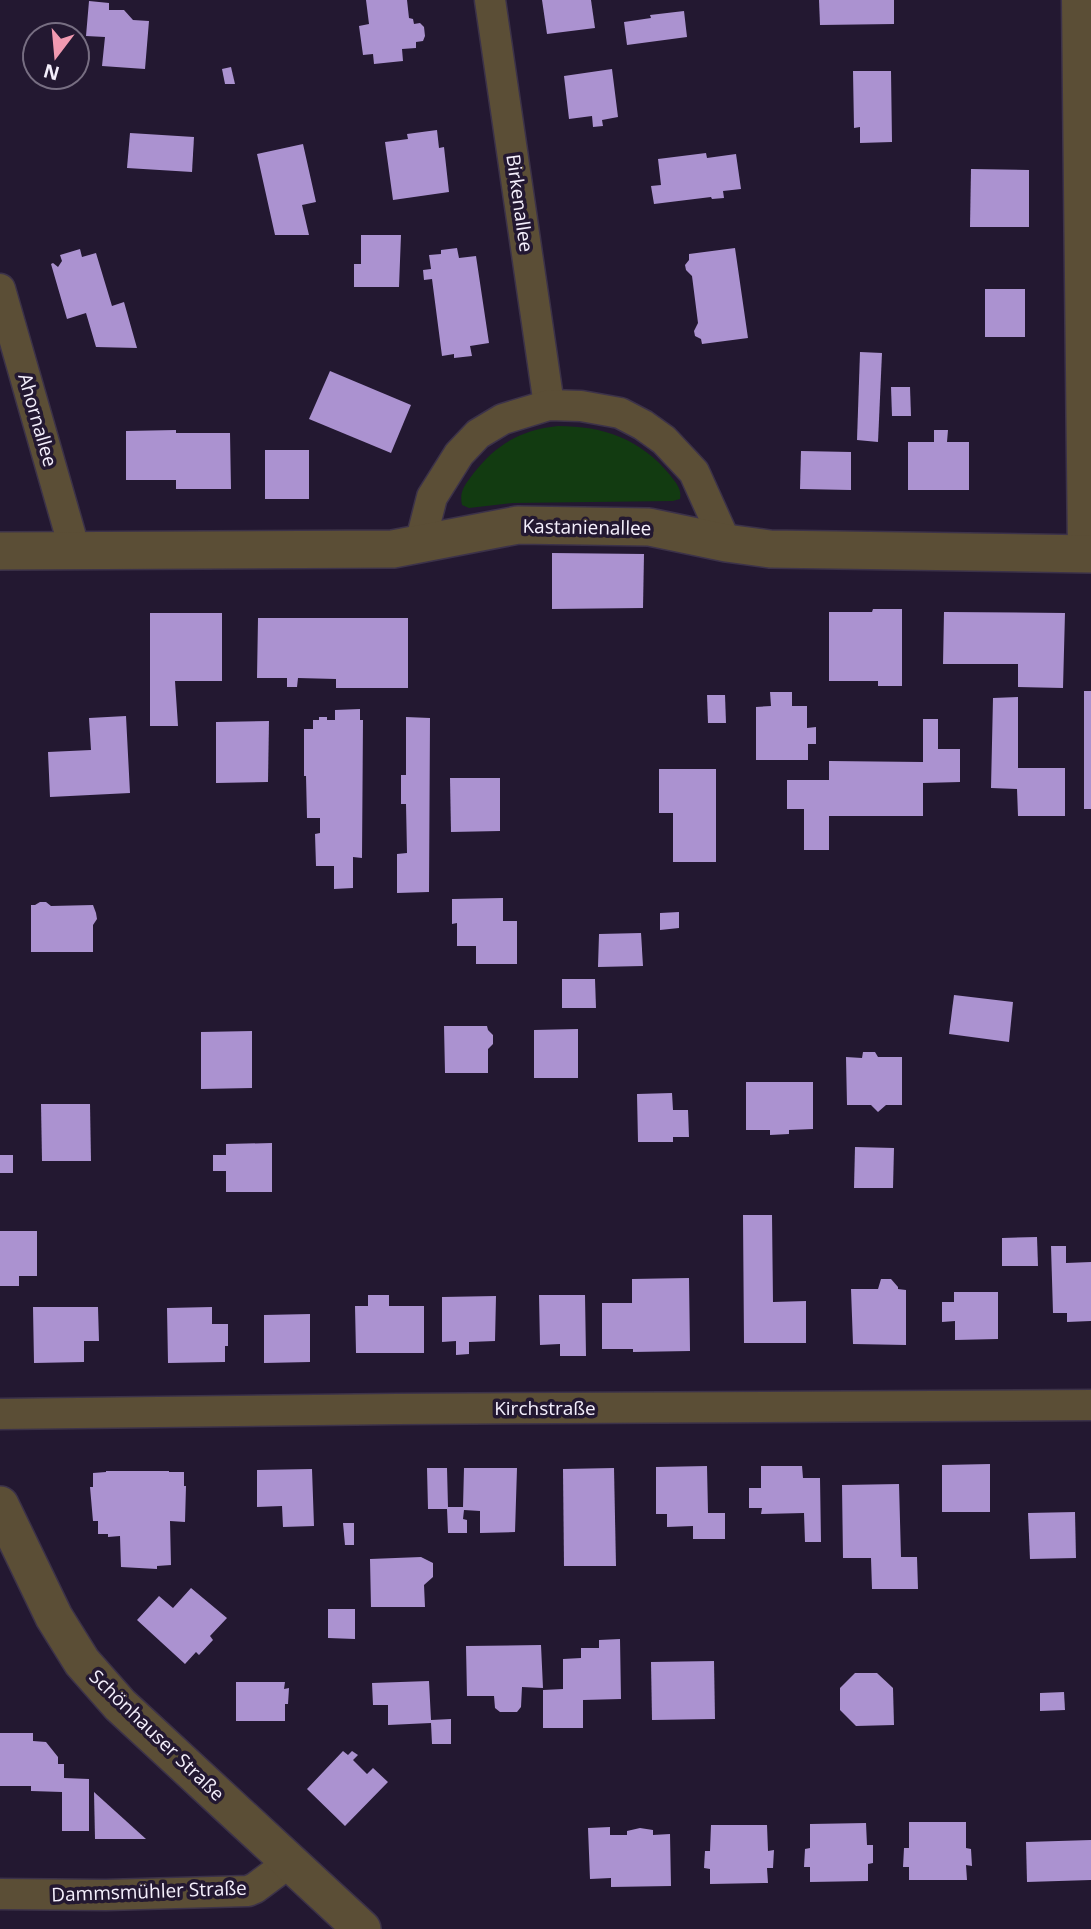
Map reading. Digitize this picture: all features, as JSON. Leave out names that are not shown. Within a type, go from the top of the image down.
[{"type":"street","name":"Birkenallee","points":[[490,0],[549,405]]},
{"type":"street","points":[[1077,0],[1087,554]]},
{"type":"street","name":"Ahornallee","points":[[0,289],[75,551]]},
{"type":"street","points":[[420,544],[432,497],[459,454],[478,434],[503,419],[549,405],[581,406],[620,413],[664,440],[694,472],[726,543]]},
{"type":"street","name":"Kastanienallee","points":[[0,551],[393,549],[518,525],[649,527],[770,549],[1087,554]]},
{"type":"street","name":"Kirchstraße","points":[[0,1414],[1091,1405]]},
{"type":"street","name":"Schönhauser Straße","points":[[0,1505],[54,1617],[82,1662],[120,1705],[362,1929]]},
{"type":"street","name":"Dammsmühler Straße","points":[[0,1894],[106,1895],[248,1891],[290,1862]]},
{"type":"green space","points":[[558,426],[606,432],[634,444],[647,452],[670,475],[679,489],[680,499],[513,503],[469,508],[462,505],[461,496],[465,485],[491,454],[521,435]]},
{"type":"building","points":[[366,0],[407,0],[409,18],[413,19],[414,24],[420,23],[424,27],[425,36],[423,41],[416,42],[416,48],[402,49],[403,61],[374,64],[373,54],[363,55],[359,26],[369,24]]},
{"type":"building","points":[[542,0],[591,0],[595,28],[547,34]]},
{"type":"building","points":[[819,0],[894,0],[894,24],[820,25]]},
{"type":"building","points":[[89,1],[109,3],[109,10],[124,10],[133,20],[149,21],[145,69],[102,66],[105,37],[91,36],[91,21],[87,21]]},
{"type":"building","points":[[684,11],[687,37],[627,45],[624,22],[651,18],[650,15]]},
{"type":"building","points":[[231,67],[235,84],[225,84],[222,69]]},
{"type":"building","points":[[612,69],[618,117],[602,120],[603,126],[593,127],[592,116],[569,119],[564,76]]},
{"type":"building","points":[[853,71],[891,71],[892,142],[860,143],[860,127],[854,128]]},
{"type":"building","points":[[437,130],[439,148],[444,147],[449,192],[393,200],[385,142],[408,139],[407,134]]},
{"type":"building","points":[[130,133],[194,137],[192,172],[127,168]]},
{"type":"building","points":[[303,144],[316,202],[302,205],[309,235],[275,235],[257,154]]},
{"type":"building","points":[[706,153],[707,158],[736,154],[741,189],[723,191],[724,198],[711,197],[654,204],[651,186],[661,185],[658,159]]},
{"type":"building","points":[[971,169],[1029,170],[1029,227],[970,227]]},
{"type":"building","points":[[361,235],[401,235],[399,287],[354,287],[354,264],[361,264]]},
{"type":"building","points":[[457,248],[459,258],[476,256],[489,343],[470,346],[472,356],[454,358],[454,354],[442,356],[432,279],[424,280],[423,270],[431,269],[429,255]]},
{"type":"building","points":[[735,248],[748,338],[702,344],[701,339],[695,336],[698,323],[692,276],[685,265],[689,254]]},
{"type":"building","points":[[80,249],[82,257],[96,253],[112,306],[124,302],[137,348],[96,347],[86,313],[67,319],[51,264],[58,267],[62,261],[60,255]]},
{"type":"building","points":[[985,289],[1025,289],[1025,337],[985,337]]},
{"type":"building","points":[[860,352],[882,353],[878,442],[857,440]]},
{"type":"building","points":[[330,371],[411,405],[391,453],[309,419]]},
{"type":"building","points":[[891,387],[910,387],[911,416],[892,416]]},
{"type":"building","points":[[176,430],[176,433],[230,433],[231,489],[176,489],[176,480],[126,480],[126,431]]},
{"type":"building","points":[[934,430],[948,430],[947,442],[969,442],[969,490],[908,490],[908,442],[934,442]]},
{"type":"building","points":[[265,450],[309,450],[309,499],[265,499]]},
{"type":"building","points":[[801,451],[851,452],[851,490],[800,489]]},
{"type":"building","points":[[552,553],[644,554],[643,608],[552,609]]},
{"type":"building","points":[[873,609],[902,609],[902,686],[878,686],[878,681],[829,681],[829,612],[872,612]]},
{"type":"building","points":[[944,612],[1065,613],[1063,688],[1018,687],[1018,664],[943,664]]},
{"type":"building","points":[[150,613],[222,613],[222,681],[175,681],[178,726],[150,726]]},
{"type":"building","points":[[258,618],[408,618],[408,688],[336,688],[336,679],[298,678],[297,687],[287,687],[287,678],[257,678]]},
{"type":"building","points":[[1084,691],[1091,691],[1091,809],[1084,809]]},
{"type":"building","points":[[770,692],[792,692],[792,706],[807,706],[807,728],[816,727],[816,744],[808,744],[808,760],[756,760],[756,707],[771,706]]},
{"type":"building","points":[[707,695],[725,695],[726,723],[708,723]]},
{"type":"building","points":[[1018,697],[1018,768],[1065,768],[1065,816],[1018,816],[1017,789],[991,788],[993,698]]},
{"type":"building","points":[[360,709],[360,720],[363,720],[362,858],[353,857],[353,888],[334,889],[334,866],[316,866],[315,834],[320,833],[320,818],[307,818],[304,729],[313,729],[313,720],[319,720],[319,717],[335,720],[335,710]]},
{"type":"building","points":[[126,716],[130,793],[50,797],[48,752],[91,750],[89,718]]},
{"type":"building","points":[[406,717],[430,718],[429,892],[397,893],[397,854],[407,853],[406,804],[401,804],[401,775],[406,775]]},
{"type":"building","points":[[923,719],[938,719],[938,749],[960,749],[960,782],[923,783],[923,816],[829,816],[829,850],[804,850],[804,809],[787,809],[787,780],[829,780],[829,761],[923,762]]},
{"type":"building","points":[[269,721],[268,782],[216,783],[216,722]]},
{"type":"building","points":[[659,769],[716,769],[716,862],[673,862],[673,813],[659,813]]},
{"type":"building","points":[[450,778],[500,778],[500,831],[451,832]]},
{"type":"building","points":[[503,898],[503,921],[517,921],[517,964],[476,964],[476,946],[457,946],[457,923],[452,924],[452,899]]},
{"type":"building","points":[[40,902],[51,906],[93,905],[97,919],[93,925],[93,952],[31,952],[31,905]]},
{"type":"building","points":[[679,912],[679,928],[660,930],[660,913]]},
{"type":"building","points":[[641,933],[643,966],[598,967],[599,934]]},
{"type":"building","points":[[562,979],[595,979],[596,1008],[562,1008]]},
{"type":"building","points":[[954,995],[1013,1002],[1009,1042],[949,1034]]},
{"type":"building","points":[[444,1026],[487,1026],[493,1035],[493,1044],[488,1049],[488,1073],[445,1073]]},
{"type":"building","points":[[578,1029],[578,1078],[534,1078],[534,1030]]},
{"type":"building","points":[[252,1031],[252,1088],[201,1089],[201,1032]]},
{"type":"building","points":[[863,1052],[875,1052],[878,1057],[902,1057],[902,1105],[886,1105],[878,1112],[871,1105],[847,1105],[846,1057],[862,1058]]},
{"type":"building","points":[[746,1082],[813,1082],[813,1129],[789,1130],[789,1134],[770,1135],[770,1130],[746,1130]]},
{"type":"building","points":[[672,1093],[673,1110],[688,1110],[689,1137],[673,1137],[673,1142],[638,1142],[637,1094]]},
{"type":"building","points":[[41,1104],[90,1104],[91,1161],[42,1161]]},
{"type":"building","points":[[272,1143],[272,1192],[226,1192],[226,1171],[213,1171],[213,1155],[226,1155],[226,1144]]},
{"type":"building","points":[[855,1147],[894,1148],[893,1188],[854,1188]]},
{"type":"building","points":[[0,1155],[13,1155],[13,1173],[0,1173]]},
{"type":"building","points":[[743,1215],[772,1215],[773,1302],[806,1301],[806,1343],[744,1343]]},
{"type":"building","points":[[0,1231],[37,1231],[37,1276],[19,1276],[19,1286],[0,1286]]},
{"type":"building","points":[[1037,1237],[1038,1266],[1002,1266],[1002,1238]]},
{"type":"building","points":[[1051,1246],[1066,1246],[1066,1263],[1091,1262],[1091,1321],[1067,1322],[1067,1313],[1053,1313]]},
{"type":"building","points":[[689,1278],[690,1351],[633,1352],[633,1349],[602,1349],[602,1303],[632,1303],[632,1279]]},
{"type":"building","points":[[881,1279],[891,1279],[898,1289],[906,1290],[906,1345],[853,1344],[851,1289],[878,1289]]},
{"type":"building","points":[[954,1292],[998,1292],[998,1339],[955,1340],[955,1321],[942,1322],[942,1302],[954,1302]]},
{"type":"building","points":[[368,1295],[389,1295],[389,1306],[424,1306],[424,1353],[356,1353],[355,1306],[368,1306]]},
{"type":"building","points":[[539,1295],[585,1295],[586,1356],[560,1356],[560,1344],[540,1345]]},
{"type":"building","points":[[496,1296],[495,1341],[469,1342],[469,1354],[456,1355],[456,1341],[442,1342],[442,1297]]},
{"type":"building","points":[[33,1307],[98,1307],[99,1341],[84,1341],[84,1362],[34,1363]]},
{"type":"building","points":[[212,1307],[212,1324],[228,1324],[225,1362],[168,1363],[167,1308]]},
{"type":"building","points":[[310,1314],[310,1362],[264,1363],[264,1315]]},
{"type":"building","points":[[990,1464],[990,1512],[942,1512],[942,1465]]},
{"type":"building","points":[[707,1466],[708,1513],[725,1513],[725,1539],[693,1539],[693,1526],[667,1527],[667,1514],[656,1514],[656,1467]]},
{"type":"building","points":[[761,1466],[802,1466],[803,1478],[820,1478],[821,1542],[805,1542],[804,1513],[761,1514],[762,1508],[749,1508],[749,1488],[761,1488]]},
{"type":"building","points":[[427,1468],[447,1468],[448,1507],[463,1507],[464,1468],[517,1468],[515,1532],[480,1533],[480,1511],[464,1510],[463,1519],[467,1520],[467,1533],[448,1533],[447,1509],[428,1509]]},
{"type":"building","points":[[614,1468],[616,1566],[564,1566],[563,1469]]},
{"type":"building","points":[[312,1469],[314,1526],[283,1527],[282,1506],[257,1507],[257,1470]]},
{"type":"building","points":[[184,1472],[185,1522],[170,1521],[171,1565],[157,1566],[157,1569],[121,1567],[120,1536],[98,1534],[98,1521],[93,1521],[90,1487],[93,1487],[93,1473]]},
{"type":"building","points":[[899,1484],[901,1557],[917,1557],[918,1589],[872,1589],[871,1558],[843,1558],[842,1485]]},
{"type":"building","points":[[1075,1512],[1076,1558],[1030,1559],[1028,1513]]},
{"type":"building","points":[[343,1523],[354,1523],[354,1545],[345,1545]]},
{"type":"building","points":[[421,1557],[433,1563],[433,1577],[424,1585],[425,1607],[371,1607],[370,1559]]},
{"type":"building","points":[[191,1588],[227,1618],[210,1636],[213,1640],[199,1655],[196,1652],[185,1664],[137,1620],[159,1596],[173,1608]]},
{"type":"building","points":[[328,1609],[355,1609],[355,1639],[328,1638]]},
{"type":"building","points":[[620,1639],[621,1699],[583,1700],[583,1728],[543,1728],[543,1690],[563,1689],[563,1659],[581,1658],[581,1648],[599,1648],[599,1640]]},
{"type":"building","points":[[541,1645],[543,1688],[522,1687],[521,1707],[517,1712],[500,1712],[495,1708],[494,1696],[467,1696],[466,1646]]},
{"type":"building","points":[[714,1661],[715,1719],[652,1720],[651,1662]]},
{"type":"building","points":[[855,1673],[877,1673],[893,1688],[894,1725],[856,1726],[840,1710],[840,1688]]},
{"type":"building","points":[[429,1681],[431,1720],[451,1719],[451,1744],[432,1744],[431,1723],[388,1725],[388,1705],[373,1705],[372,1683]]},
{"type":"building","points":[[236,1682],[285,1682],[284,1689],[289,1688],[285,1721],[236,1721]]},
{"type":"building","points":[[1064,1692],[1065,1710],[1040,1711],[1040,1693]]},
{"type":"building","points":[[0,1733],[33,1733],[33,1741],[46,1742],[58,1757],[58,1764],[64,1764],[64,1778],[89,1779],[89,1831],[62,1831],[62,1792],[31,1791],[31,1786],[0,1786]]},
{"type":"building","points":[[343,1751],[348,1755],[352,1751],[358,1755],[353,1760],[367,1774],[373,1768],[388,1782],[345,1826],[307,1789]]},
{"type":"building","points":[[94,1792],[146,1839],[95,1839]]},
{"type":"building","points":[[909,1822],[966,1822],[966,1848],[971,1849],[972,1866],[966,1865],[967,1880],[909,1880],[909,1867],[903,1867],[904,1848],[909,1848]]},
{"type":"building","points":[[866,1823],[867,1845],[873,1845],[873,1863],[868,1864],[868,1881],[810,1882],[810,1867],[804,1867],[805,1849],[810,1848],[810,1824]]},
{"type":"building","points":[[711,1825],[767,1825],[768,1851],[774,1850],[773,1868],[767,1868],[768,1883],[710,1884],[710,1869],[704,1868],[705,1851],[710,1851]]},
{"type":"building","points":[[610,1827],[610,1835],[627,1835],[627,1831],[640,1828],[653,1830],[653,1835],[670,1834],[671,1886],[611,1887],[611,1878],[590,1879],[588,1828]]},
{"type":"building","points":[[1091,1840],[1091,1880],[1027,1882],[1026,1842]]}]
